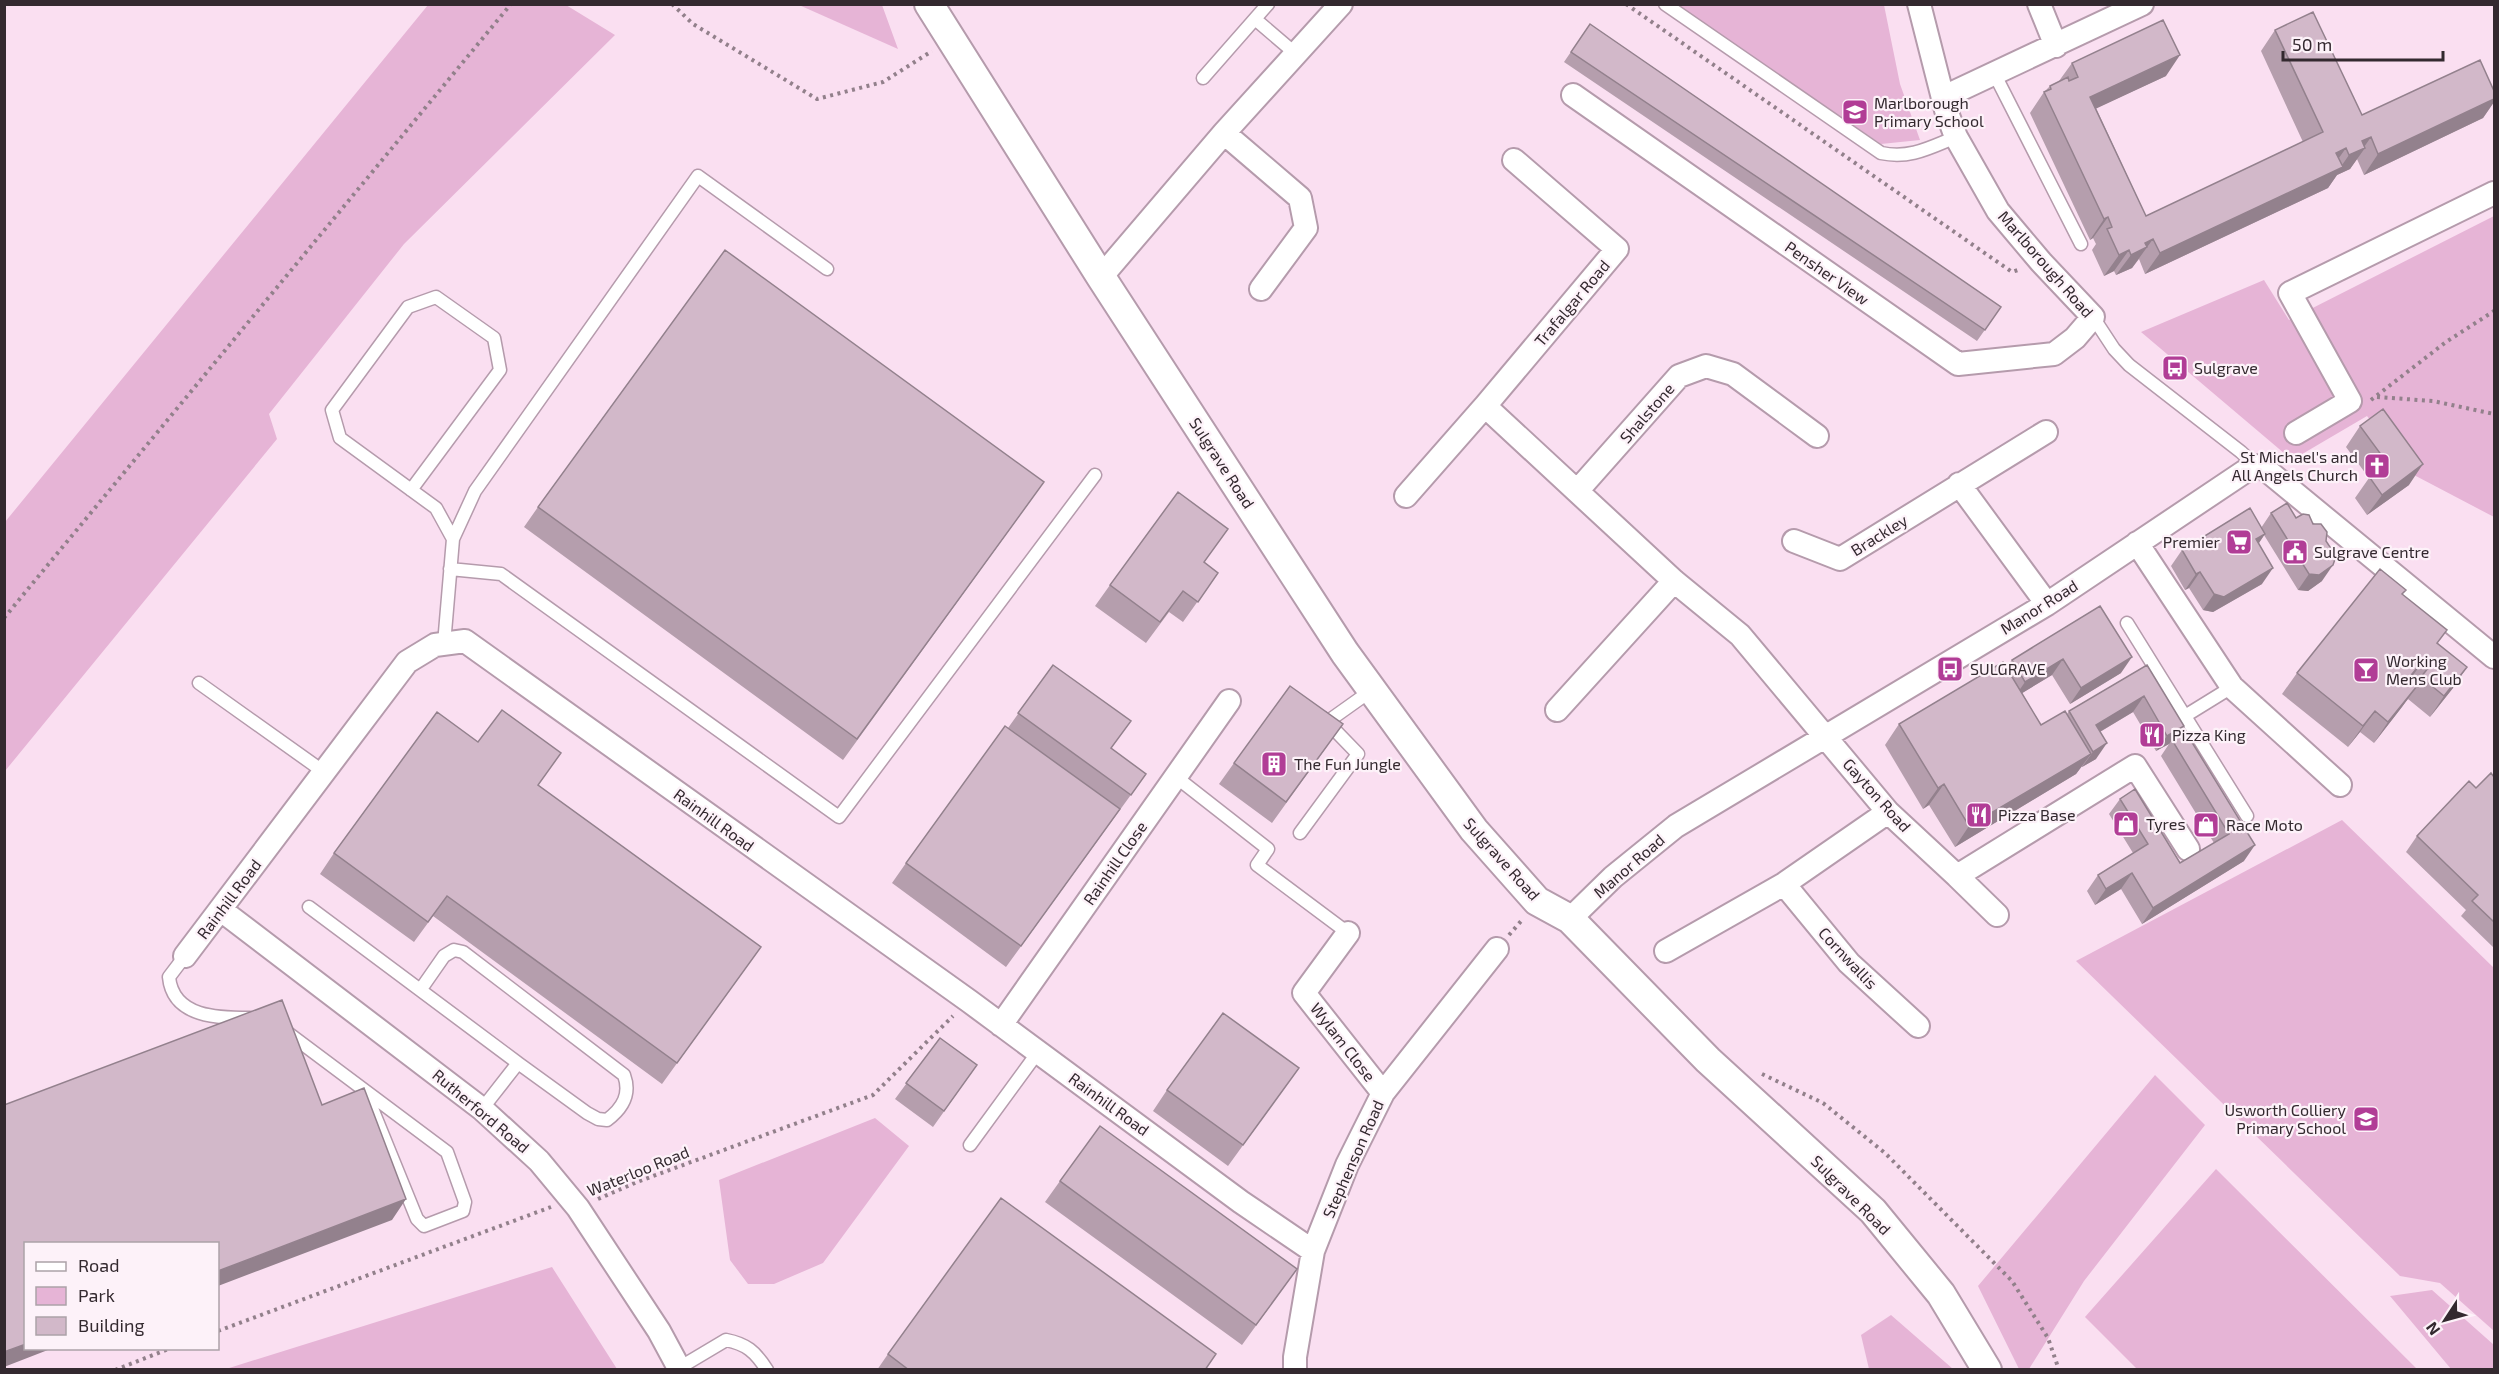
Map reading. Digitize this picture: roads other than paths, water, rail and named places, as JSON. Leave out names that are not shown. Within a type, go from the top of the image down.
[{"type":"street","name":"Sulgrave Road","points":[[929,4],[1101,277],[1345,653],[1474,830],[1537,902],[1570,919],[1708,1060],[1873,1211],[1941,1294],[1987,1370]]},
{"type":"street","points":[[1101,277],[1224,133],[1341,4]]},
{"type":"street","name":"Marlborough Road","points":[[1919,4],[1956,138],[1998,211],[2041,262],[2093,317]]},
{"type":"street","points":[[2039,4],[2056,46]]},
{"type":"street","points":[[1944,97],[2142,4]]},
{"type":"street","name":"Pensher View","points":[[1573,95],[1958,364],[2054,354],[2075,338],[2093,317]]},
{"type":"street","points":[[1224,133],[1300,198],[1306,228],[1261,289]]},
{"type":"street","name":"Trafalgar Road","points":[[1406,496],[1617,249],[1514,160]]},
{"type":"street","points":[[2296,433],[2350,401],[2290,293],[2494,193]]},
{"type":"street","name":"Shalstone","points":[[1578,490],[1679,376],[1706,366],[1733,374],[1817,436]]},
{"type":"street","points":[[1485,406],[1674,581],[1740,635],[1825,737]]},
{"type":"street","name":"Brackley","points":[[1794,541],[1840,559],[2046,432]]},
{"type":"street","points":[[2256,466],[2264,468],[2494,657]]},
{"type":"street","name":"Manor Road","points":[[1570,919],[1613,877],[1676,826],[2047,604],[2256,466]]},
{"type":"street","points":[[1959,484],[2047,604]]},
{"type":"street","points":[[2137,543],[2232,687],[2340,785]]},
{"type":"street","points":[[1557,710],[1674,581]]},
{"type":"street","name":"Rainhill Road","points":[[185,956],[407,662],[435,645],[465,641],[969,1001],[1241,1202],[1313,1251]]},
{"type":"street","name":"Rainhill Close","points":[[1001,1025],[1229,701]]},
{"type":"street","name":"Gayton Road","points":[[1825,737],[1888,812],[1997,915]]},
{"type":"street","points":[[1958,876],[2135,766],[2188,849]]},
{"type":"street","points":[[1666,951],[1784,884],[1888,812]]},
{"type":"street","name":"Cornwallis","points":[[1784,884],[1849,963],[1918,1026]]},
{"type":"street","name":"Rutherford Road","points":[[221,910],[482,1109],[539,1161],[578,1208],[659,1331],[680,1369]]},
{"type":"street","name":"Wylam Close","points":[[1348,933],[1304,993],[1383,1093]]},
{"type":"street","name":"Stephenson Road","points":[[1295,1370],[1295,1357],[1313,1251],[1347,1165],[1383,1093],[1497,949]]},
{"type":"lane","points":[[1203,78],[1268,4]]},
{"type":"lane","points":[[1665,4],[1881,153],[1894,156],[1912,155],[1956,138]]},
{"type":"lane","points":[[1255,19],[1296,54]]},
{"type":"lane","points":[[1995,75],[2081,244]]},
{"type":"lane","points":[[444,644],[453,539],[475,491],[698,176],[827,269]]},
{"type":"lane","points":[[411,490],[500,370],[494,338],[436,297],[408,308],[333,410],[340,438],[411,490],[436,508],[453,539]]},
{"type":"lane","name":"Marlborough Road","points":[[2093,317],[2114,349],[2130,365],[2256,466]]},
{"type":"lane","points":[[450,569],[501,574],[839,817],[1095,475]]},
{"type":"lane","points":[[2127,623],[2247,816]]},
{"type":"lane","points":[[199,683],[324,772]]},
{"type":"lane","points":[[2185,716],[2232,687]]},
{"type":"lane","points":[[1328,722],[1372,690]]},
{"type":"lane","points":[[1300,833],[1358,754],[1310,706]]},
{"type":"lane","points":[[1176,777],[1268,849],[1257,865],[1348,933]]},
{"type":"lane","points":[[309,907],[518,1063],[598,1119],[607,1119],[616,1113],[625,1098],[628,1087],[624,1075],[463,952],[454,950],[444,956],[421,989]]},
{"type":"lane","points":[[185,956],[169,977],[170,989],[180,1003],[201,1014],[218,1018],[261,1018]]},
{"type":"lane","points":[[277,1024],[447,1152],[465,1202],[463,1211],[424,1226],[417,1219],[364,1090]]},
{"type":"lane","points":[[970,1145],[1038,1052]]},
{"type":"lane","points":[[482,1109],[518,1063]]},
{"type":"lane","points":[[680,1369],[726,1340],[743,1343],[757,1353],[767,1370]]},
{"type":"place","name":"Marlborough Primary School","points":[[1855,112]]},
{"type":"place","name":"Sulgrave","points":[[2175,368]]},
{"type":"place","name":"St Michael's and All Angels Church","points":[[2377,466]]},
{"type":"place","name":"Premier","points":[[2239,542]]},
{"type":"place","name":"Sulgrave Centre","points":[[2295,552]]},
{"type":"place","name":"SULGRAVE","points":[[1950,669]]},
{"type":"place","name":"Working Mens Club","points":[[2366,670]]},
{"type":"place","name":"Pizza King","points":[[2152,735]]},
{"type":"place","name":"The Fun Jungle","points":[[1274,764]]},
{"type":"place","name":"Pizza Base","points":[[1979,815]]},
{"type":"place","name":"Tyres","points":[[2126,824]]},
{"type":"place","name":"Race Moto","points":[[2206,825]]},
{"type":"place","name":"Usworth Colliery Primary School","points":[[2366,1119]]}]
